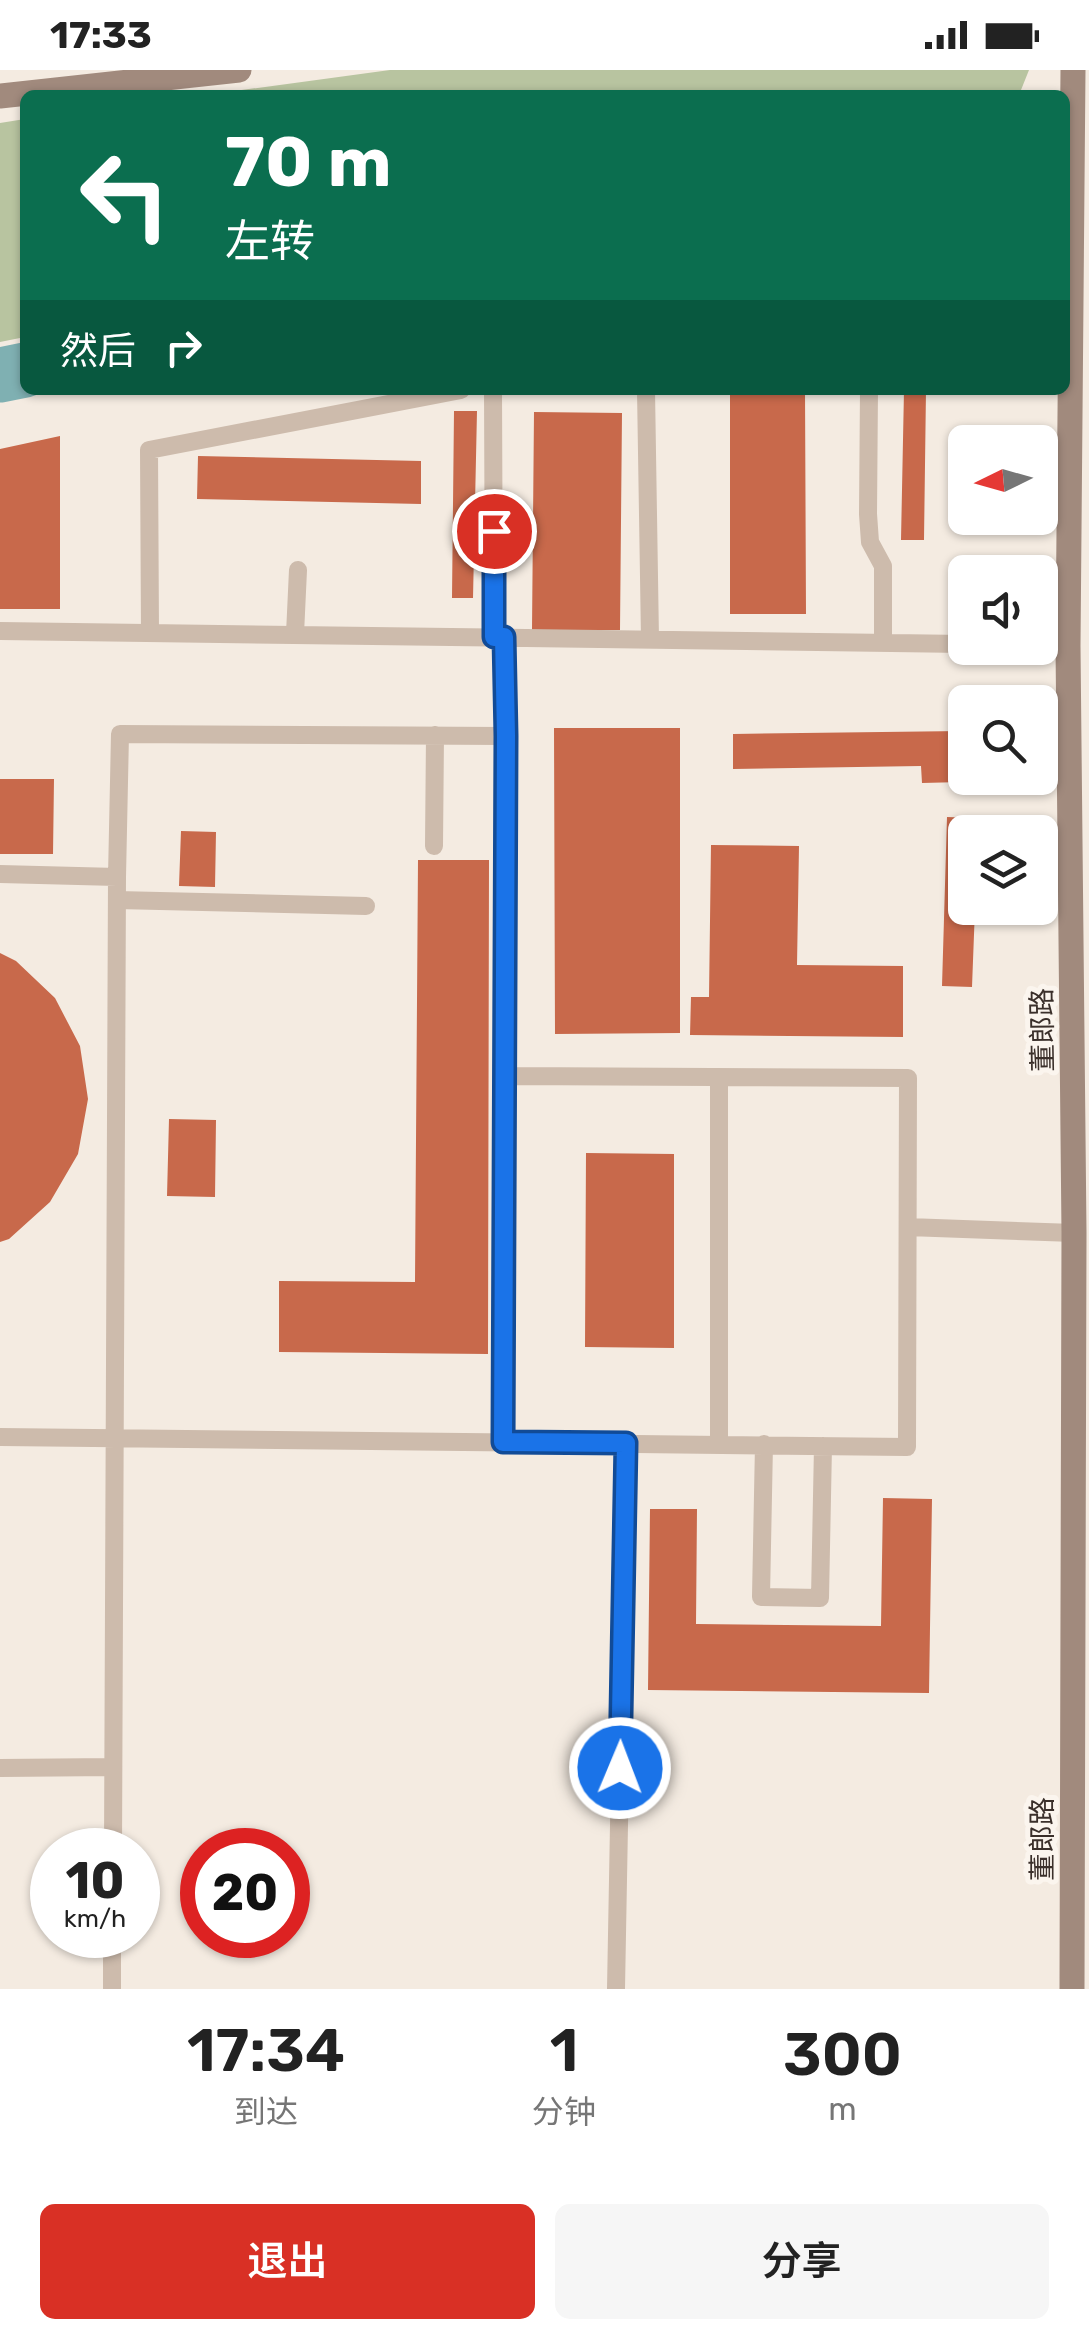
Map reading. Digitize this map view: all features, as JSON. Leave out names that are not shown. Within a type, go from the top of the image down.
[{"type":"main road","points":[[55,90],[239,70]]},
{"type":"main road","name":"董郎路","points":[[1072,1989],[1074,1232],[1068,646],[1073,70]]},
{"type":"lane","points":[[150,632],[149,450],[434,395]]},
{"type":"lane","points":[[493,395],[499,637],[506,736],[503,1442]]},
{"type":"lane","points":[[646,395],[650,639]]},
{"type":"lane","points":[[869,395],[868,514],[870,542],[883,566],[882,643]]},
{"type":"lane","points":[[295,634],[298,570]]},
{"type":"lane","points":[[0,630],[948,644]]},
{"type":"lane","points":[[1058,646],[1068,646]]},
{"type":"lane","points":[[113,1828],[120,734],[506,736]]},
{"type":"lane","points":[[434,846],[435,735]]},
{"type":"lane","points":[[0,874],[118,877]]},
{"type":"lane","points":[[118,900],[366,906]]},
{"type":"lane","points":[[0,1438],[907,1447],[908,1078],[504,1076]]},
{"type":"lane","points":[[719,1077],[720,1444]]},
{"type":"lane","points":[[908,1227],[1074,1232]]},
{"type":"lane","points":[[616,1989],[626,1443]]},
{"type":"lane","points":[[764,1444],[761,1597],[820,1598],[823,1446]]},
{"type":"lane","points":[[0,1768],[113,1767]]},
{"type":"lane","points":[[112,1958],[112,1989]]},
{"type":"green space","points":[[390,70],[1029,70],[1021,90],[242,90]]},
{"type":"green space","points":[[20,120],[20,338],[0,342],[0,123]]},
{"type":"building","points":[[730,395],[805,395],[806,614],[730,614]]},
{"type":"building","points":[[904,395],[926,395],[924,540],[901,540]]},
{"type":"building","points":[[454,411],[477,411],[473,598],[452,598]]},
{"type":"building","points":[[534,412],[622,413],[620,630],[532,630]]},
{"type":"building","points":[[60,436],[60,609],[0,609],[0,449]]},
{"type":"building","points":[[198,456],[421,461],[421,504],[197,499]]},
{"type":"building","points":[[554,728],[680,728],[680,1033],[555,1034]]},
{"type":"building","points":[[948,731],[948,782],[922,783],[921,766],[733,769],[733,734]]},
{"type":"building","points":[[0,779],[54,779],[53,854],[0,854]]},
{"type":"building","points":[[947,817],[948,925],[974,925],[972,987],[942,986]]},
{"type":"building","points":[[181,831],[216,832],[215,887],[179,886]]},
{"type":"building","points":[[711,845],[799,846],[797,965],[903,966],[903,1037],[690,1035],[691,997],[709,997]]},
{"type":"building","points":[[418,860],[489,860],[488,1354],[279,1352],[279,1281],[415,1282]]},
{"type":"building","points":[[0,953],[16,961],[55,998],[80,1046],[88,1099],[78,1154],[50,1202],[9,1239],[0,1242]]},
{"type":"building","points":[[169,1119],[216,1120],[215,1197],[167,1196]]},
{"type":"building","points":[[586,1153],[674,1154],[674,1348],[585,1347]]},
{"type":"building","points":[[883,1498],[932,1499],[929,1693],[648,1690],[650,1509],[697,1509],[696,1624],[881,1626]]},
{"type":"waterway","points":[[0,375],[20,371]]},
{"type":"route","points":[[494,531],[494,637],[504,637],[506,736],[503,1442],[626,1443],[620,1768]]}]
